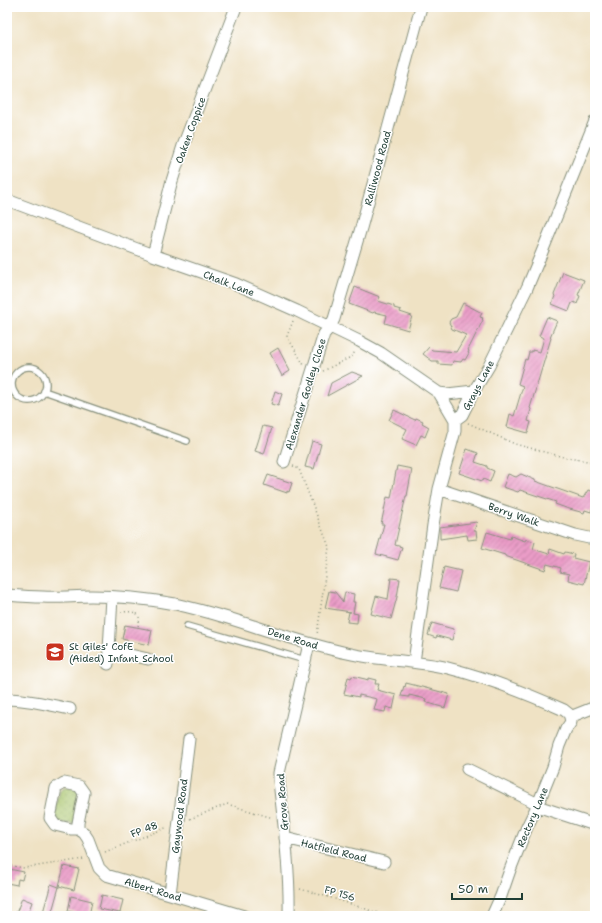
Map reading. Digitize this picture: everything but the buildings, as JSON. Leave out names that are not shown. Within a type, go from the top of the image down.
[{"type":"street","name":"Oaken Coppice","points":[[152,255],[183,146],[232,21],[236,7]]},
{"type":"street","name":"Ralliwood Road","points":[[330,327],[334,319],[361,228],[421,7]]},
{"type":"street","name":"Grays Lane","points":[[414,662],[439,489],[455,431],[455,420],[462,415],[489,366],[527,288],[595,121]]},
{"type":"street","name":"Chalk Lane","points":[[7,200],[152,255],[236,284],[359,341],[439,392],[455,420]]},
{"type":"street","name":"Alexander Godley Close","points":[[284,462],[324,334],[330,327]]},
{"type":"street","points":[[439,392],[447,394],[474,391]]},
{"type":"street","name":"Berry Walk","points":[[439,489],[589,538]]},
{"type":"street","name":"Dene Road","points":[[7,595],[44,597],[112,597],[161,602],[183,606],[312,644],[369,658],[414,662],[448,668],[506,685],[564,710],[569,714],[570,718]]},
{"type":"street","points":[[108,664],[112,597]]},
{"type":"street","name":"Grove Road","points":[[288,916],[285,838],[279,773],[305,660],[312,644]]},
{"type":"street","points":[[109,650],[148,659]]},
{"type":"street","points":[[7,699],[31,700],[70,709]]},
{"type":"street","points":[[570,718],[595,707]]},
{"type":"street","name":"Rectory Lane","points":[[492,916],[527,827],[538,805],[564,735],[571,722],[570,718]]},
{"type":"street","name":"Gaywood Road","points":[[170,894],[189,739]]},
{"type":"street","points":[[467,769],[538,805],[595,825]]},
{"type":"street","name":"Albert Road","points":[[78,829],[84,833],[88,839],[99,868],[106,875],[244,916]]},
{"type":"street","name":"Hatfield Road","points":[[285,838],[384,862]]},
{"type":"lane","points":[[24,368],[38,370],[44,376],[46,383],[44,391],[40,397],[33,401],[26,401],[19,398],[9,385],[18,371],[24,368]]},
{"type":"lane","points":[[44,391],[187,441]]},
{"type":"lane","name":"Dene Road","points":[[187,626],[305,660]]},
{"type":"path","points":[[297,311],[287,336],[311,378],[353,356],[359,341]]},
{"type":"path","points":[[455,420],[468,423],[515,444],[567,458],[595,462]]},
{"type":"path","points":[[284,462],[299,469],[329,547],[312,644]]},
{"type":"path","points":[[111,612],[134,612],[139,617],[138,628]]},
{"type":"path","name":"FP 48","points":[[7,865],[24,868],[91,858],[227,804],[275,819],[283,819]]},
{"type":"path","name":"FP 156","points":[[288,886],[388,916]]},
{"type":"path","points":[[367,916],[368,909]]},
{"type":"green space","points":[[66,786],[76,788],[80,795],[75,824],[58,823],[54,817],[60,790]]},
{"type":"place","name":"St Giles' CofE (Aided) Infant School","points":[[55,652]]}]
